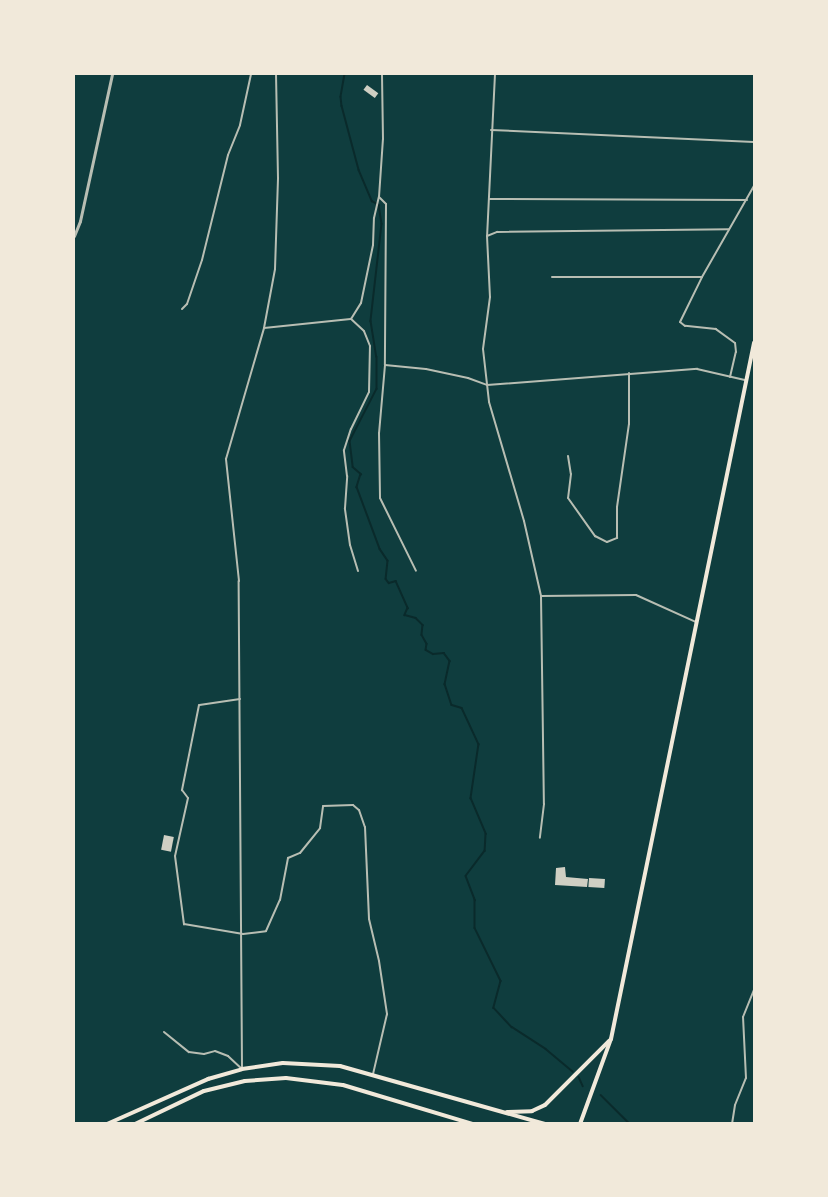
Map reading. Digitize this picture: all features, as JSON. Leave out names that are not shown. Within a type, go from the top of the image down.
[{"type":"main road","points":[[580,1124],[611,1039],[754,346]]},
{"type":"main road","points":[[507,1112],[532,1111],[545,1105],[611,1039]]},
{"type":"main road","points":[[107,1124],[171,1094],[242,1069],[261,1065],[312,1063],[339,1066],[373,1074],[545,1124]]},
{"type":"main road","points":[[135,1124],[204,1091],[245,1081],[286,1078],[343,1085],[473,1124]]},
{"type":"street","points":[[74,236],[80,221],[112,74]]},
{"type":"street","points":[[182,309],[187,304],[202,260],[228,155],[240,125],[251,74]]},
{"type":"street","points":[[242,1069],[243,934],[239,582],[226,459],[264,328],[275,269],[276,74]]},
{"type":"street","points":[[351,319],[361,303],[374,244],[374,218],[379,197],[383,139],[382,74]]},
{"type":"street","points":[[495,74],[487,236],[490,297],[483,349],[487,385],[540,596],[544,804],[540,838]]},
{"type":"street","points":[[491,130],[754,142]]},
{"type":"street","points":[[730,377],[736,352],[735,343],[728,335],[716,329],[685,326],[680,322],[702,277],[754,186]]},
{"type":"street","points":[[379,197],[386,204],[385,365],[379,433],[380,498],[416,571]]},
{"type":"street","points":[[489,199],[747,200]]},
{"type":"street","points":[[487,236],[497,232],[730,229]]},
{"type":"street","points":[[552,277],[702,277]]},
{"type":"street","points":[[264,328],[351,319]]},
{"type":"street","points":[[351,319],[367,336],[372,357],[366,402],[351,429],[344,450],[347,476],[345,508],[350,545],[358,571]]},
{"type":"street","points":[[385,365],[426,369],[487,385],[697,369],[746,380]]},
{"type":"street","points":[[568,456],[570,474],[568,498],[595,536],[607,542],[617,538],[617,507],[630,424],[629,373]]},
{"type":"street","points":[[540,596],[636,595],[697,623]]},
{"type":"street","points":[[240,699],[199,705],[182,790],[188,798],[187,810],[175,856],[184,924],[243,934],[266,931],[280,900],[288,858],[300,853],[320,828],[323,806],[353,804],[365,827],[369,919],[379,961],[387,1014],[373,1074]]},
{"type":"street","points":[[732,1124],[735,1105],[746,1078],[743,1017],[754,990]]},
{"type":"street","points":[[164,1032],[189,1053],[204,1054],[215,1051],[228,1056],[242,1069]]},
{"type":"building","points":[[367,85],[378,93],[375,98],[363,90]]},
{"type":"building","points":[[164,835],[174,837],[171,852],[161,850]]},
{"type":"building","points":[[565,867],[566,877],[588,879],[587,887],[555,885],[556,868]]},
{"type":"building","points":[[589,878],[605,879],[604,888],[588,887]]},
{"type":"waterway","points":[[345,74],[341,97],[342,106],[359,170],[372,201],[379,205],[382,224],[371,321],[377,357],[377,389],[350,441],[353,467],[361,474],[357,487],[380,549],[388,561],[386,579],[389,583],[396,581],[408,608],[405,615],[416,618],[423,625],[422,635],[427,644],[426,650],[433,654],[444,653],[450,661],[445,684],[452,705],[462,708],[479,744],[471,798],[486,834],[485,851],[466,876],[475,900],[475,928],[501,981],[494,1008],[512,1027],[546,1049],[573,1072]]},
{"type":"waterway","points":[[579,1077],[583,1086]]},
{"type":"waterway","points":[[601,1095],[630,1124]]}]
